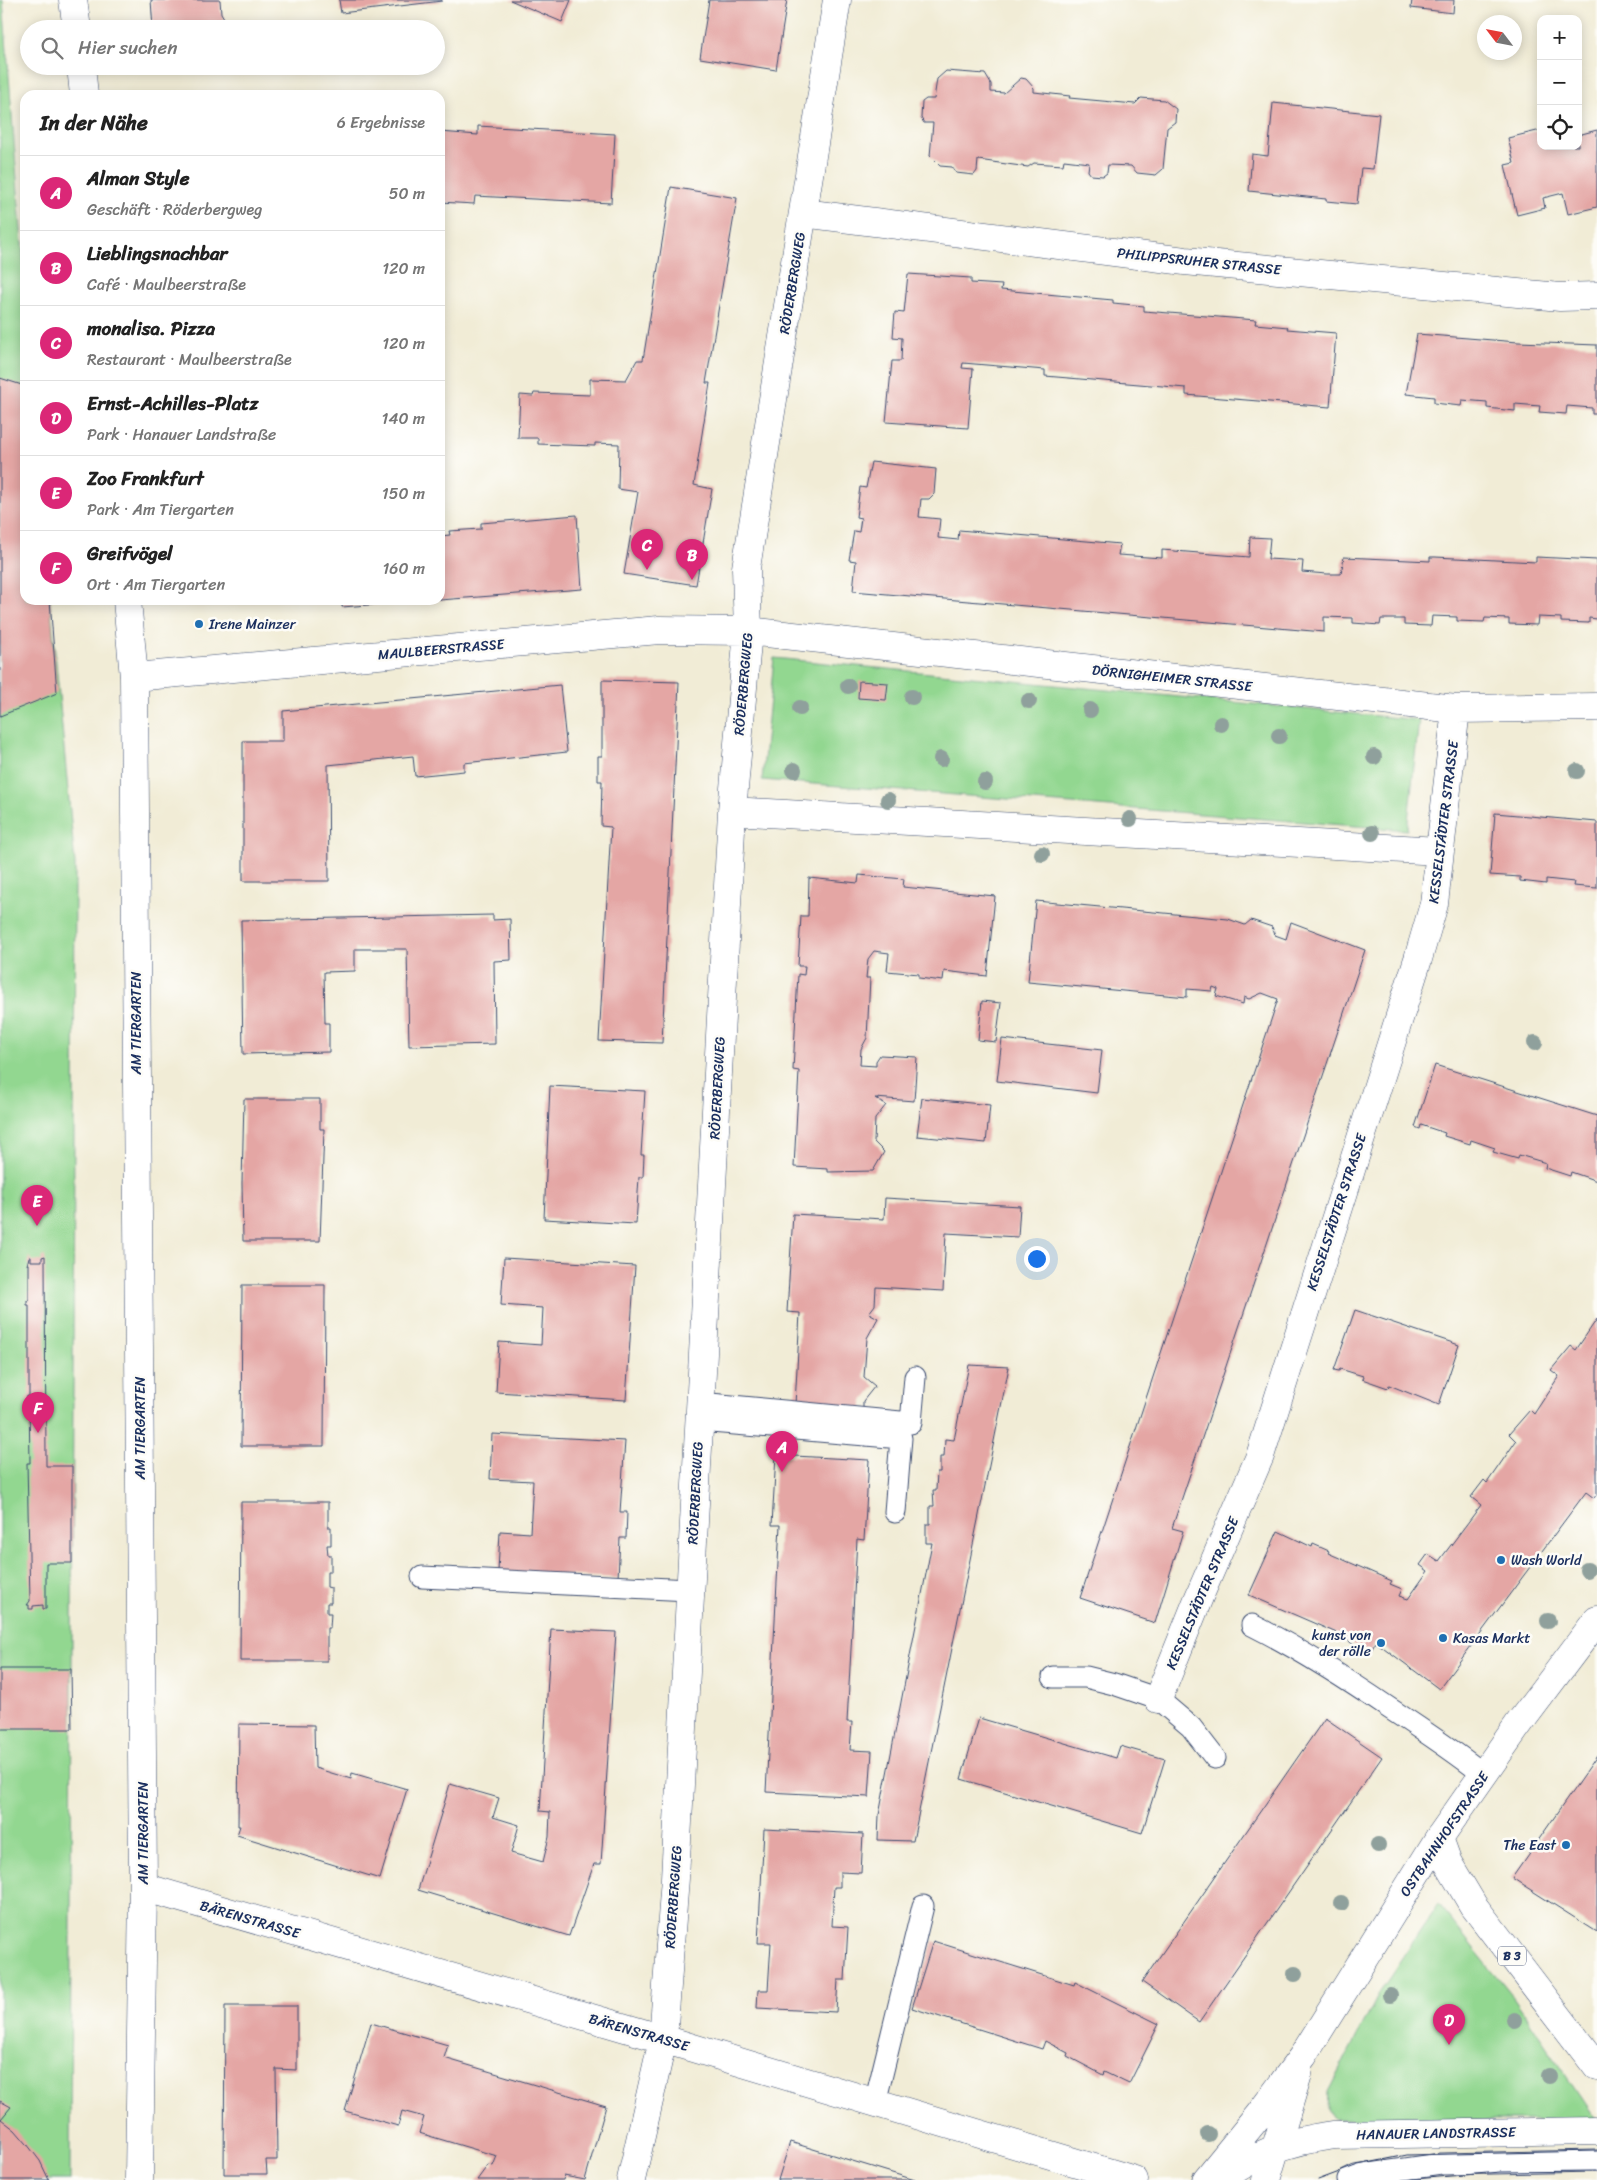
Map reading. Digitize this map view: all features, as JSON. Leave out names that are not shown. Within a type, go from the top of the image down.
[{"type":"street","points":[[73,0],[76,20]]},
{"type":"street","name":"RÖDERBERGWEG","points":[[631,2180],[663,2039],[675,1878],[732,811],[748,631],[746,568],[837,0]]},
{"type":"street","points":[[82,75],[83,90]]},
{"type":"street","name":"PHILIPPSRUHER STRASSE","points":[[803,213],[1185,261],[1560,297],[1597,296]]},
{"type":"street","name":"AM TIERGARTEN","points":[[127,605],[134,677],[143,1887],[139,2180]]},
{"type":"street","name":"MAULBEERSTRASSE","points":[[134,677],[659,630],[748,631]]},
{"type":"street","name":"DÖRNIGHEIMER STRASSE","points":[[748,631],[1456,709],[1597,707]]},
{"type":"street","name":"KESSELSTÄDTER STRASSE","points":[[1158,1699],[1199,1597],[1260,1456],[1421,950],[1434,904],[1456,709]]},
{"type":"street","points":[[732,811],[1439,851]]},
{"type":"street","name":"OSTBAHNHOFSTRASSE","points":[[1206,2180],[1259,2115],[1303,2056],[1439,1838],[1483,1774],[1597,1620]]},
{"type":"street","name":"B 3","points":[[1439,1838],[1448,1863],[1473,1905],[1597,2067]]},
{"type":"street","name":"BÄRENSTRASSE","points":[[143,1887],[663,2039],[1134,2180]]},
{"type":"street","name":"OSTBAHNHOFSTRASSE","points":[[1276,2147],[1303,2056]]},
{"type":"street","name":"HANAUER LANDSTRASSE","points":[[1220,2180],[1247,2162],[1276,2147],[1297,2140],[1342,2134],[1597,2132]]},
{"type":"street","points":[[1266,2180],[1276,2147]]},
{"type":"lane","points":[[700,1412],[911,1423],[916,1377]]},
{"type":"lane","points":[[700,1412],[901,1438],[895,1512]]},
{"type":"lane","points":[[422,1577],[690,1590]]},
{"type":"lane","points":[[1252,1625],[1286,1642],[1339,1674],[1447,1746],[1483,1774]]},
{"type":"lane","points":[[1052,1676],[1086,1677],[1158,1699],[1192,1727],[1216,1758]]},
{"type":"lane","points":[[875,2103],[923,1906]]},
{"type":"lane","points":[[1348,2180],[1356,2176],[1441,2164],[1597,2161]]},
{"type":"green space","points":[[0,0],[3,0],[20,217],[20,605],[50,605],[75,864],[70,2180],[0,2180]]},
{"type":"green space","points":[[774,658],[1419,720],[1407,830],[762,780]]},
{"type":"green space","points":[[1438,1904],[1514,1998],[1597,2122],[1334,2119],[1327,2110],[1328,2092],[1378,1995]]},
{"type":"building","points":[[151,0],[220,0],[221,13],[224,18],[224,20],[152,20]]},
{"type":"building","points":[[339,0],[442,0],[442,1],[341,13]]},
{"type":"building","points":[[510,0],[571,0],[562,22]]},
{"type":"building","points":[[709,0],[787,0],[776,70],[700,58]]},
{"type":"building","points":[[1412,0],[1454,0],[1453,13],[1411,8]]},
{"type":"building","points":[[946,71],[985,74],[991,84],[991,92],[1004,93],[1021,78],[1026,79],[1034,88],[1034,92],[1070,96],[1069,98],[1135,104],[1141,98],[1164,100],[1176,109],[1175,122],[1167,128],[1163,169],[1156,175],[1137,173],[1131,166],[1108,165],[1107,173],[1103,176],[1091,175],[1088,171],[1089,163],[1064,160],[1063,165],[1034,163],[1028,167],[978,160],[977,171],[974,175],[956,173],[952,167],[940,166],[930,156],[933,123],[924,123],[921,118],[922,102],[926,99],[934,99],[937,79]]},
{"type":"building","points":[[1273,103],[1379,114],[1373,169],[1361,168],[1357,204],[1249,191],[1252,154],[1268,156]]},
{"type":"building","points":[[478,126],[615,134],[611,203],[475,196],[474,204],[445,202],[445,132],[478,135]]},
{"type":"building","points":[[1597,130],[1597,207],[1568,214],[1563,193],[1543,198],[1545,208],[1517,215],[1505,165],[1514,163],[1508,138],[1537,131],[1537,150],[1582,150],[1582,134]]},
{"type":"building","points":[[671,187],[737,198],[706,383],[710,383],[694,485],[712,489],[696,585],[624,574],[638,492],[618,489],[619,444],[595,443],[595,446],[538,444],[538,438],[518,438],[520,395],[533,396],[534,393],[590,395],[590,379],[626,380],[637,360],[643,360]]},
{"type":"building","points":[[908,274],[971,278],[971,283],[1002,285],[1001,290],[1113,300],[1113,303],[1144,306],[1144,311],[1256,320],[1255,324],[1336,333],[1330,407],[1186,395],[1186,388],[1045,376],[1045,370],[963,363],[962,368],[973,369],[968,428],[886,422],[892,361],[901,361],[902,338],[893,337],[895,312],[904,313]]},
{"type":"building","points":[[1417,334],[1518,342],[1597,345],[1597,414],[1592,414],[1592,408],[1567,406],[1566,414],[1539,412],[1540,406],[1515,404],[1515,411],[1487,408],[1487,402],[1462,400],[1461,406],[1434,403],[1434,397],[1406,394]]},
{"type":"building","points":[[0,378],[20,384],[20,605],[50,605],[57,693],[0,716]]},
{"type":"building","points":[[871,462],[936,469],[934,494],[929,499],[921,499],[919,517],[940,519],[938,538],[958,540],[959,530],[1098,542],[1120,544],[1118,555],[1162,558],[1162,550],[1249,557],[1250,537],[1270,538],[1268,559],[1303,561],[1302,572],[1327,574],[1341,574],[1344,557],[1430,561],[1430,557],[1536,562],[1536,557],[1597,560],[1597,619],[1589,618],[1589,623],[1561,622],[1561,618],[1538,617],[1537,625],[1509,624],[1509,619],[1485,618],[1484,622],[1457,621],[1457,617],[1432,616],[1431,626],[1404,625],[1404,619],[1381,619],[1380,625],[1353,623],[1353,618],[1324,617],[1324,632],[853,591],[856,561],[849,560],[854,531],[859,532],[861,518],[856,517],[860,487],[866,488]]},
{"type":"building","points":[[577,515],[582,589],[445,600],[445,536],[450,535],[449,531],[481,529],[481,523]]},
{"type":"building","points":[[342,605],[368,605],[342,607]]},
{"type":"building","points":[[602,680],[679,682],[662,1043],[599,1041],[611,827],[601,826],[602,781],[598,781],[598,756],[602,756]]},
{"type":"building","points":[[859,681],[888,683],[886,700],[858,698]]},
{"type":"building","points":[[560,685],[567,752],[464,763],[464,771],[415,776],[413,756],[328,765],[329,881],[243,881],[243,741],[283,741],[283,711]]},
{"type":"building","points":[[1495,813],[1597,822],[1597,888],[1573,886],[1574,882],[1546,879],[1546,884],[1520,881],[1520,877],[1490,875]]},
{"type":"building","points":[[859,875],[904,879],[903,887],[995,896],[987,976],[944,971],[943,981],[919,978],[919,974],[887,971],[889,953],[874,951],[868,959],[866,978],[870,978],[867,1038],[861,1049],[860,1065],[876,1066],[876,1061],[880,1055],[917,1057],[914,1101],[875,1098],[886,1105],[875,1119],[874,1142],[884,1152],[873,1171],[828,1172],[828,1169],[794,1167],[799,1071],[793,1070],[798,974],[804,975],[805,966],[798,966],[801,916],[808,916],[809,878],[858,883]]},
{"type":"building","points":[[1036,901],[1228,919],[1245,925],[1251,920],[1272,927],[1275,935],[1286,939],[1291,922],[1365,950],[1172,1528],[1183,1531],[1155,1623],[1080,1598],[1278,999],[1262,993],[1249,999],[1244,997],[1243,1004],[1216,996],[1218,989],[1213,987],[1212,991],[1187,989],[1187,997],[1028,982]]},
{"type":"building","points":[[493,915],[493,920],[510,919],[511,960],[494,961],[495,1044],[409,1046],[407,949],[355,949],[355,971],[324,972],[325,1023],[329,1023],[329,1052],[243,1054],[241,920]]},
{"type":"building","points":[[982,1001],[1001,1003],[996,1042],[978,1040]]},
{"type":"building","points":[[1002,1039],[1102,1050],[1097,1093],[997,1081]]},
{"type":"building","points":[[1435,1065],[1597,1116],[1597,1181],[1571,1172],[1570,1176],[1545,1168],[1546,1163],[1519,1155],[1518,1159],[1493,1152],[1495,1148],[1471,1140],[1470,1144],[1444,1136],[1445,1133],[1421,1125],[1420,1129],[1415,1127]]},
{"type":"building","points":[[550,1086],[645,1091],[641,1155],[644,1155],[643,1177],[639,1177],[636,1224],[544,1219]]},
{"type":"building","points":[[922,1098],[990,1105],[986,1143],[917,1136]]},
{"type":"building","points":[[244,1099],[320,1099],[320,1129],[324,1129],[320,1241],[243,1241]]},
{"type":"building","points":[[885,1198],[1020,1206],[1018,1237],[946,1233],[943,1291],[876,1287],[875,1305],[869,1313],[878,1318],[867,1338],[864,1377],[875,1386],[863,1401],[863,1409],[795,1405],[800,1313],[787,1312],[793,1214],[884,1219]]},
{"type":"building","points":[[45,1256],[46,1466],[72,1466],[72,1563],[46,1563],[46,1609],[43,1609],[43,1605],[33,1606],[33,1609],[29,1609],[29,1605],[27,1605],[30,1601],[27,1463],[30,1463],[29,1403],[27,1403],[27,1396],[29,1397],[29,1305],[27,1305],[27,1301],[29,1301],[29,1264],[27,1265],[29,1257],[31,1257],[31,1261],[42,1261],[42,1257]]},
{"type":"building","points":[[504,1258],[635,1266],[626,1400],[496,1392],[499,1342],[541,1345],[543,1308],[501,1305]]},
{"type":"building","points":[[242,1285],[325,1285],[324,1446],[241,1446]]},
{"type":"building","points":[[1355,1310],[1459,1345],[1439,1405],[1389,1385],[1388,1388],[1362,1379],[1363,1376],[1340,1369],[1339,1371],[1334,1370]]},
{"type":"building","points":[[1597,1319],[1597,1494],[1594,1498],[1586,1492],[1439,1689],[1376,1642],[1368,1655],[1339,1634],[1249,1595],[1278,1531],[1312,1547],[1313,1544],[1329,1551],[1328,1553],[1392,1581],[1390,1584],[1402,1589],[1399,1596],[1408,1599],[1428,1571],[1420,1565],[1428,1554],[1439,1561],[1481,1505],[1471,1497],[1484,1480],[1487,1483],[1516,1441],[1509,1434],[1530,1410],[1534,1414],[1559,1376],[1551,1370],[1571,1346],[1576,1350]]},
{"type":"building","points":[[969,1365],[1009,1367],[913,1841],[878,1840],[879,1815],[932,1543],[926,1543],[926,1524],[930,1524],[930,1506],[934,1506],[933,1490],[936,1490],[937,1472],[940,1472],[940,1457],[944,1457],[945,1439],[954,1440]]},
{"type":"building","points":[[492,1434],[625,1441],[620,1512],[627,1512],[626,1538],[620,1538],[618,1578],[498,1572],[500,1531],[530,1533],[533,1481],[490,1479]]},
{"type":"building","points":[[776,1455],[869,1460],[864,1540],[857,1539],[847,1722],[852,1722],[850,1750],[872,1751],[869,1797],[766,1792],[780,1525],[772,1525]]},
{"type":"building","points":[[241,1502],[328,1502],[328,1527],[331,1527],[331,1545],[327,1545],[328,1555],[331,1555],[331,1572],[327,1572],[327,1587],[331,1588],[331,1603],[327,1603],[327,1613],[331,1613],[330,1628],[327,1628],[327,1661],[240,1661]]},
{"type":"building","points":[[551,1629],[616,1632],[601,1864],[594,1864],[569,1936],[418,1890],[450,1784],[499,1798],[493,1817],[519,1825],[511,1853],[543,1862],[549,1837],[550,1812],[540,1811]]},
{"type":"building","points":[[0,1669],[71,1669],[72,1729],[0,1729]]},
{"type":"building","points":[[979,1718],[1116,1758],[1120,1746],[1165,1759],[1142,1833],[961,1779]]},
{"type":"building","points":[[1325,1718],[1382,1757],[1199,2022],[1142,1982]]},
{"type":"building","points":[[239,1724],[314,1725],[315,1768],[351,1779],[352,1773],[407,1789],[380,1879],[237,1835],[240,1826],[238,1826]]},
{"type":"building","name":"The East","points":[[1597,1756],[1597,1932],[1512,1878]]},
{"type":"building","points":[[764,1829],[863,1834],[861,1873],[840,1872],[840,1887],[834,1887],[832,1926],[848,1927],[845,1980],[838,1980],[836,2012],[757,2008],[758,1990],[768,1990],[771,1943],[758,1943]]},
{"type":"building","points":[[933,1941],[1074,1985],[1075,1982],[1159,2024],[1129,2084],[1104,2072],[1103,2075],[1067,2056],[1068,2053],[1045,2041],[1042,2049],[912,2008]]},
{"type":"building","points":[[225,2006],[297,2006],[297,2070],[276,2069],[277,2160],[266,2160],[267,2174],[224,2174]]},
{"type":"building","points":[[371,2023],[448,2045],[444,2058],[606,2106],[585,2180],[564,2176],[563,2180],[477,2180],[488,2165],[493,2166],[497,2156],[419,2133],[424,2117],[402,2111],[398,2126],[345,2111]]},
{"type":"building","points":[[0,2101],[11,2107],[1,2119],[15,2130],[27,2144],[40,2161],[49,2180],[0,2180]]},
{"type":"building","points":[[790,2142],[915,2180],[778,2180]]},
{"type":"tram line","points":[[1318,2180],[1358,2165],[1407,2155],[1597,2151]]},
{"type":"tram line","points":[[1402,2180],[1500,2172],[1597,2171]]},
{"type":"place","name":"monalisa. Pizza","points":[[647,570]]},
{"type":"place","name":"Lieblingsnachbar","points":[[692,580]]},
{"type":"place","name":"Irene Mainzer","points":[[199,624]]},
{"type":"place","name":"Zoo Frankfurt","points":[[37,1226]]},
{"type":"place","name":"Greifvögel","points":[[38,1433]]},
{"type":"place","name":"Alman Style","points":[[782,1472]]},
{"type":"place","name":"Wash World","points":[[1501,1560]]},
{"type":"place","name":"Kasas Markt","points":[[1443,1638]]},
{"type":"place","name":"kunst von der rölle","points":[[1381,1643]]},
{"type":"place","name":"The East","points":[[1566,1845]]},
{"type":"place","name":"Ernst-Achilles-Platz","points":[[1449,2045]]}]
